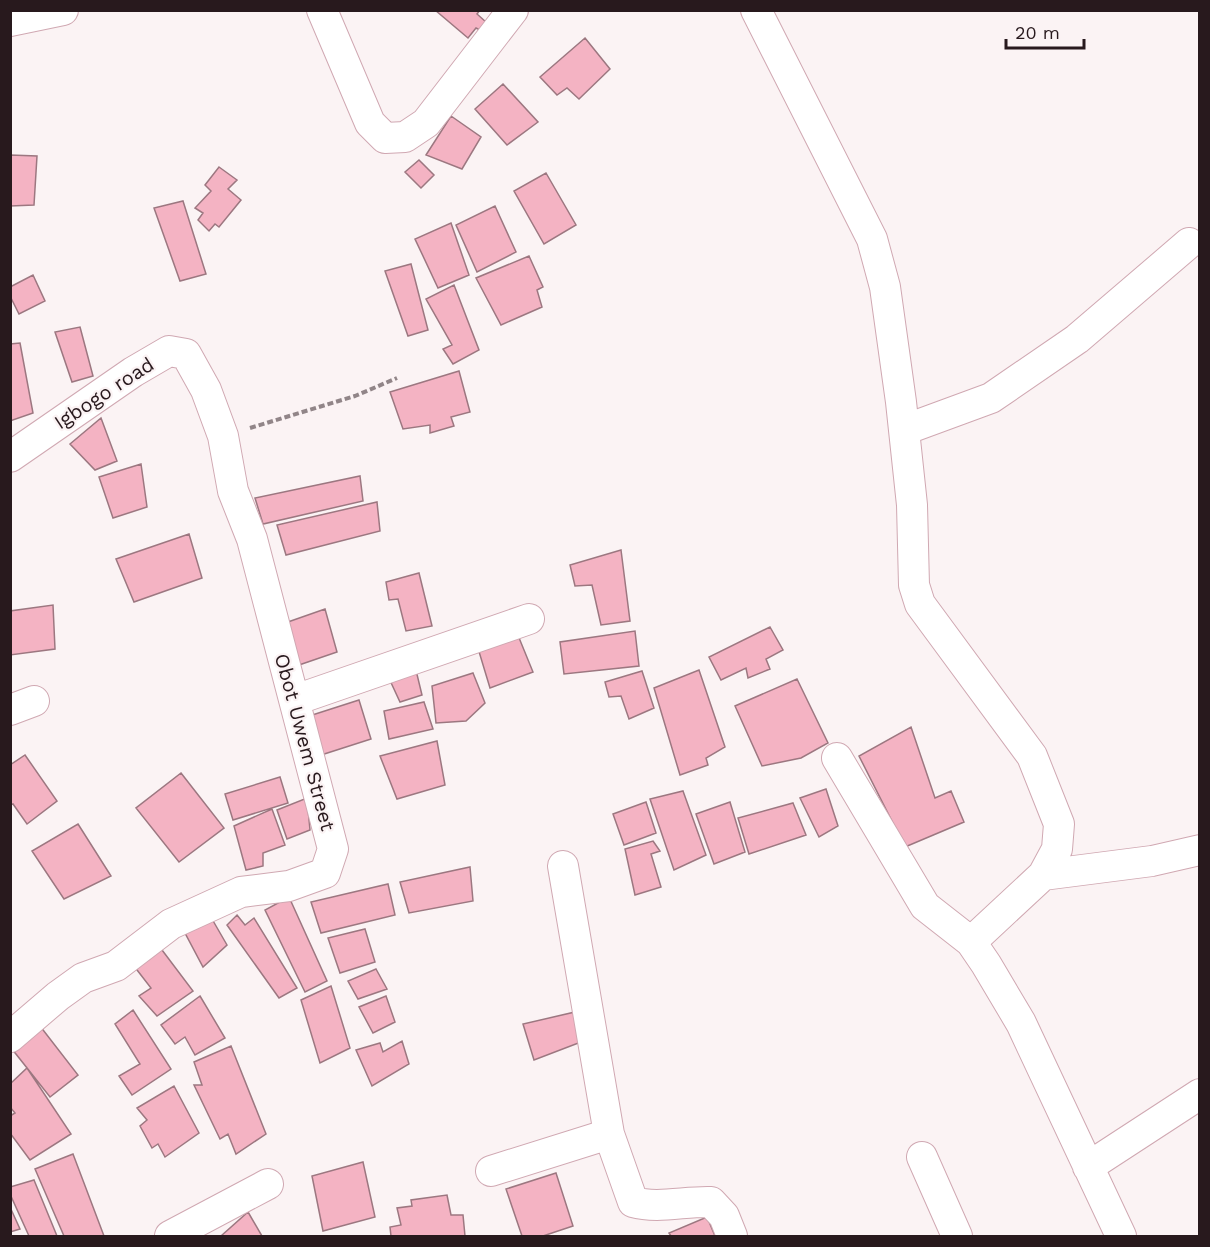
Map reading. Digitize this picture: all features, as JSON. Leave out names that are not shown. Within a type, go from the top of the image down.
[{"type":"street","points":[[10,21],[63,10]]},
{"type":"street","points":[[322,10],[370,123],[385,138],[405,136],[426,123],[513,10]]},
{"type":"street","points":[[756,10],[872,239],[885,287],[904,430],[912,505],[914,585],[920,604],[1032,756],[1059,824],[1058,849],[1043,875],[970,942]]},
{"type":"street","points":[[904,430],[991,398],[1077,339],[1189,243]]},
{"type":"street","name":"Igbogo road","points":[[10,457],[133,372],[169,351],[186,354],[206,390],[223,436],[233,491],[252,539]]},
{"type":"street","name":"Obot Uwem Street","points":[[10,1037],[82,978],[116,966],[171,924],[241,892],[289,886],[325,873],[333,849],[252,539]]},
{"type":"street","points":[[295,700],[529,620]]},
{"type":"street","points":[[837,758],[925,906],[970,942],[1021,1023],[1121,1236]]},
{"type":"street","points":[[1043,875],[1152,861],[1200,850]]},
{"type":"street","points":[[563,866],[609,1134],[633,1202],[649,1206],[688,1201],[711,1202],[724,1215],[732,1236]]},
{"type":"street","points":[[1088,1167],[1200,1094]]},
{"type":"street","points":[[490,1172],[609,1134]]},
{"type":"street","points":[[922,1157],[957,1236]]},
{"type":"street","points":[[170,1236],[268,1184]]},
{"type":"path","points":[[223,436],[355,396],[397,378]]},
{"type":"building","points":[[435,10],[480,10],[477,14],[486,22],[480,30],[476,28],[468,38]]},
{"type":"building","points":[[585,38],[610,69],[579,99],[567,88],[557,95],[540,77]]},
{"type":"building","points":[[503,84],[538,122],[507,145],[475,109]]},
{"type":"building","points":[[451,116],[481,137],[462,169],[426,155]]},
{"type":"building","points":[[10,155],[37,156],[34,205],[10,206]]},
{"type":"building","points":[[419,160],[434,175],[421,188],[405,172]]},
{"type":"building","points":[[219,167],[237,180],[228,189],[241,200],[219,227],[215,224],[209,231],[198,220],[203,213],[195,208],[211,191],[205,185]]},
{"type":"building","points":[[546,173],[576,225],[544,244],[514,191]]},
{"type":"building","points":[[183,201],[206,274],[180,281],[154,208]]},
{"type":"building","points":[[495,206],[516,252],[477,272],[456,225]]},
{"type":"building","points":[[451,223],[469,275],[438,288],[415,239]]},
{"type":"building","points":[[529,256],[543,287],[537,290],[542,307],[501,325],[476,278]]},
{"type":"building","points":[[411,264],[428,330],[408,336],[385,271]]},
{"type":"building","points":[[33,275],[45,301],[19,314],[10,296],[10,287]]},
{"type":"building","points":[[454,285],[479,350],[453,364],[443,349],[452,345],[426,299]]},
{"type":"building","points":[[80,327],[93,376],[72,382],[55,332]]},
{"type":"building","points":[[20,343],[33,413],[10,421],[10,344]]},
{"type":"building","points":[[459,371],[470,412],[451,417],[454,426],[430,433],[430,425],[403,429],[390,392]]},
{"type":"building","points":[[101,418],[117,461],[95,470],[70,444]]},
{"type":"building","points":[[141,464],[147,507],[113,518],[99,477]]},
{"type":"building","points":[[360,476],[363,501],[263,524],[255,498]]},
{"type":"building","points":[[377,502],[380,531],[286,555],[277,525]]},
{"type":"building","points":[[189,534],[202,578],[134,602],[116,559]]},
{"type":"building","points":[[621,550],[630,621],[601,625],[592,585],[575,586],[570,565]]},
{"type":"building","points":[[419,573],[432,626],[406,631],[398,599],[389,600],[386,582]]},
{"type":"building","points":[[53,605],[55,649],[10,655],[10,611]]},
{"type":"building","points":[[325,609],[337,652],[299,665],[285,623]]},
{"type":"building","points":[[770,627],[783,650],[766,659],[770,669],[748,678],[746,668],[721,680],[709,657]]},
{"type":"building","points":[[515,628],[533,672],[490,688],[477,645]]},
{"type":"building","points":[[635,631],[639,666],[564,674],[560,642]]},
{"type":"building","points":[[414,662],[422,695],[400,702],[387,674]]},
{"type":"building","points":[[699,670],[725,747],[706,758],[708,765],[680,775],[654,688]]},
{"type":"building","points":[[642,671],[654,708],[629,719],[621,696],[609,697],[605,682]]},
{"type":"building","points":[[473,673],[485,703],[466,721],[436,723],[432,686]]},
{"type":"building","points":[[797,679],[828,743],[801,758],[762,766],[735,706]]},
{"type":"building","points":[[359,700],[371,739],[318,756],[306,717]]},
{"type":"building","points":[[424,702],[433,729],[389,739],[384,711]]},
{"type":"building","points":[[911,727],[935,798],[951,791],[964,822],[905,847],[859,756]]},
{"type":"building","points":[[437,741],[445,785],[397,799],[380,756]]},
{"type":"building","points":[[25,755],[57,801],[27,824],[13,804],[10,805],[10,765]]},
{"type":"building","points":[[181,773],[224,828],[179,862],[136,808]]},
{"type":"building","points":[[280,777],[288,803],[233,820],[225,794]]},
{"type":"building","points":[[826,789],[838,826],[819,837],[800,798]]},
{"type":"building","points":[[683,791],[706,855],[674,870],[650,799]]},
{"type":"building","points":[[307,798],[310,830],[287,839],[277,810]]},
{"type":"building","points":[[646,802],[656,833],[624,845],[613,814]]},
{"type":"building","points":[[730,802],[745,852],[714,864],[696,814]]},
{"type":"building","points":[[793,803],[806,835],[749,854],[738,818]]},
{"type":"building","points":[[272,809],[285,845],[263,853],[263,866],[246,870],[234,826]]},
{"type":"building","points":[[78,824],[111,876],[64,899],[32,851]]},
{"type":"building","points":[[653,841],[660,851],[651,854],[661,887],[635,895],[625,849]]},
{"type":"building","points":[[470,867],[473,901],[409,913],[400,882]]},
{"type":"building","points":[[388,884],[395,915],[321,933],[311,902]]},
{"type":"building","points":[[289,897],[327,981],[305,992],[265,910]]},
{"type":"building","points":[[237,915],[245,925],[254,918],[297,988],[279,998],[227,925]]},
{"type":"building","points":[[212,919],[227,945],[203,967],[185,933]]},
{"type":"building","points":[[365,929],[375,962],[340,973],[328,938]]},
{"type":"building","points":[[159,946],[193,991],[157,1016],[139,996],[151,988],[134,966]]},
{"type":"building","points":[[376,969],[387,989],[358,999],[348,981]]},
{"type":"building","points":[[331,986],[350,1048],[320,1063],[301,1000]]},
{"type":"building","points":[[200,996],[225,1038],[195,1055],[185,1037],[175,1044],[161,1025]]},
{"type":"building","points":[[386,996],[395,1022],[373,1033],[359,1007]]},
{"type":"building","points":[[133,1010],[171,1069],[132,1095],[119,1076],[140,1064],[115,1024]]},
{"type":"building","points":[[575,1012],[581,1042],[534,1060],[523,1024]]},
{"type":"building","points":[[40,1026],[78,1075],[50,1097],[12,1049]]},
{"type":"building","points":[[402,1041],[409,1064],[372,1086],[356,1050],[380,1043],[383,1052]]},
{"type":"building","points":[[231,1046],[266,1134],[236,1154],[228,1134],[220,1139],[194,1085],[202,1085],[194,1062]]},
{"type":"building","points":[[27,1068],[71,1134],[30,1160],[10,1133],[10,1116],[15,1113],[10,1107],[10,1084]]},
{"type":"building","points":[[174,1086],[199,1133],[165,1157],[158,1144],[152,1148],[140,1126],[147,1120],[137,1108]]},
{"type":"building","points":[[73,1154],[104,1236],[64,1236],[35,1169]]},
{"type":"building","points":[[363,1162],[375,1217],[323,1231],[312,1176]]},
{"type":"building","points":[[556,1173],[573,1226],[543,1236],[522,1236],[506,1189]]},
{"type":"building","points":[[34,1180],[57,1236],[29,1236],[10,1194],[10,1187]]},
{"type":"building","points":[[447,1195],[451,1215],[463,1215],[465,1236],[391,1236],[390,1227],[401,1225],[397,1208],[412,1206],[411,1200]]},
{"type":"building","points":[[10,1207],[20,1229],[10,1232]]},
{"type":"building","points":[[248,1212],[262,1236],[221,1236]]},
{"type":"building","points":[[707,1217],[715,1236],[671,1236],[669,1233]]}]
